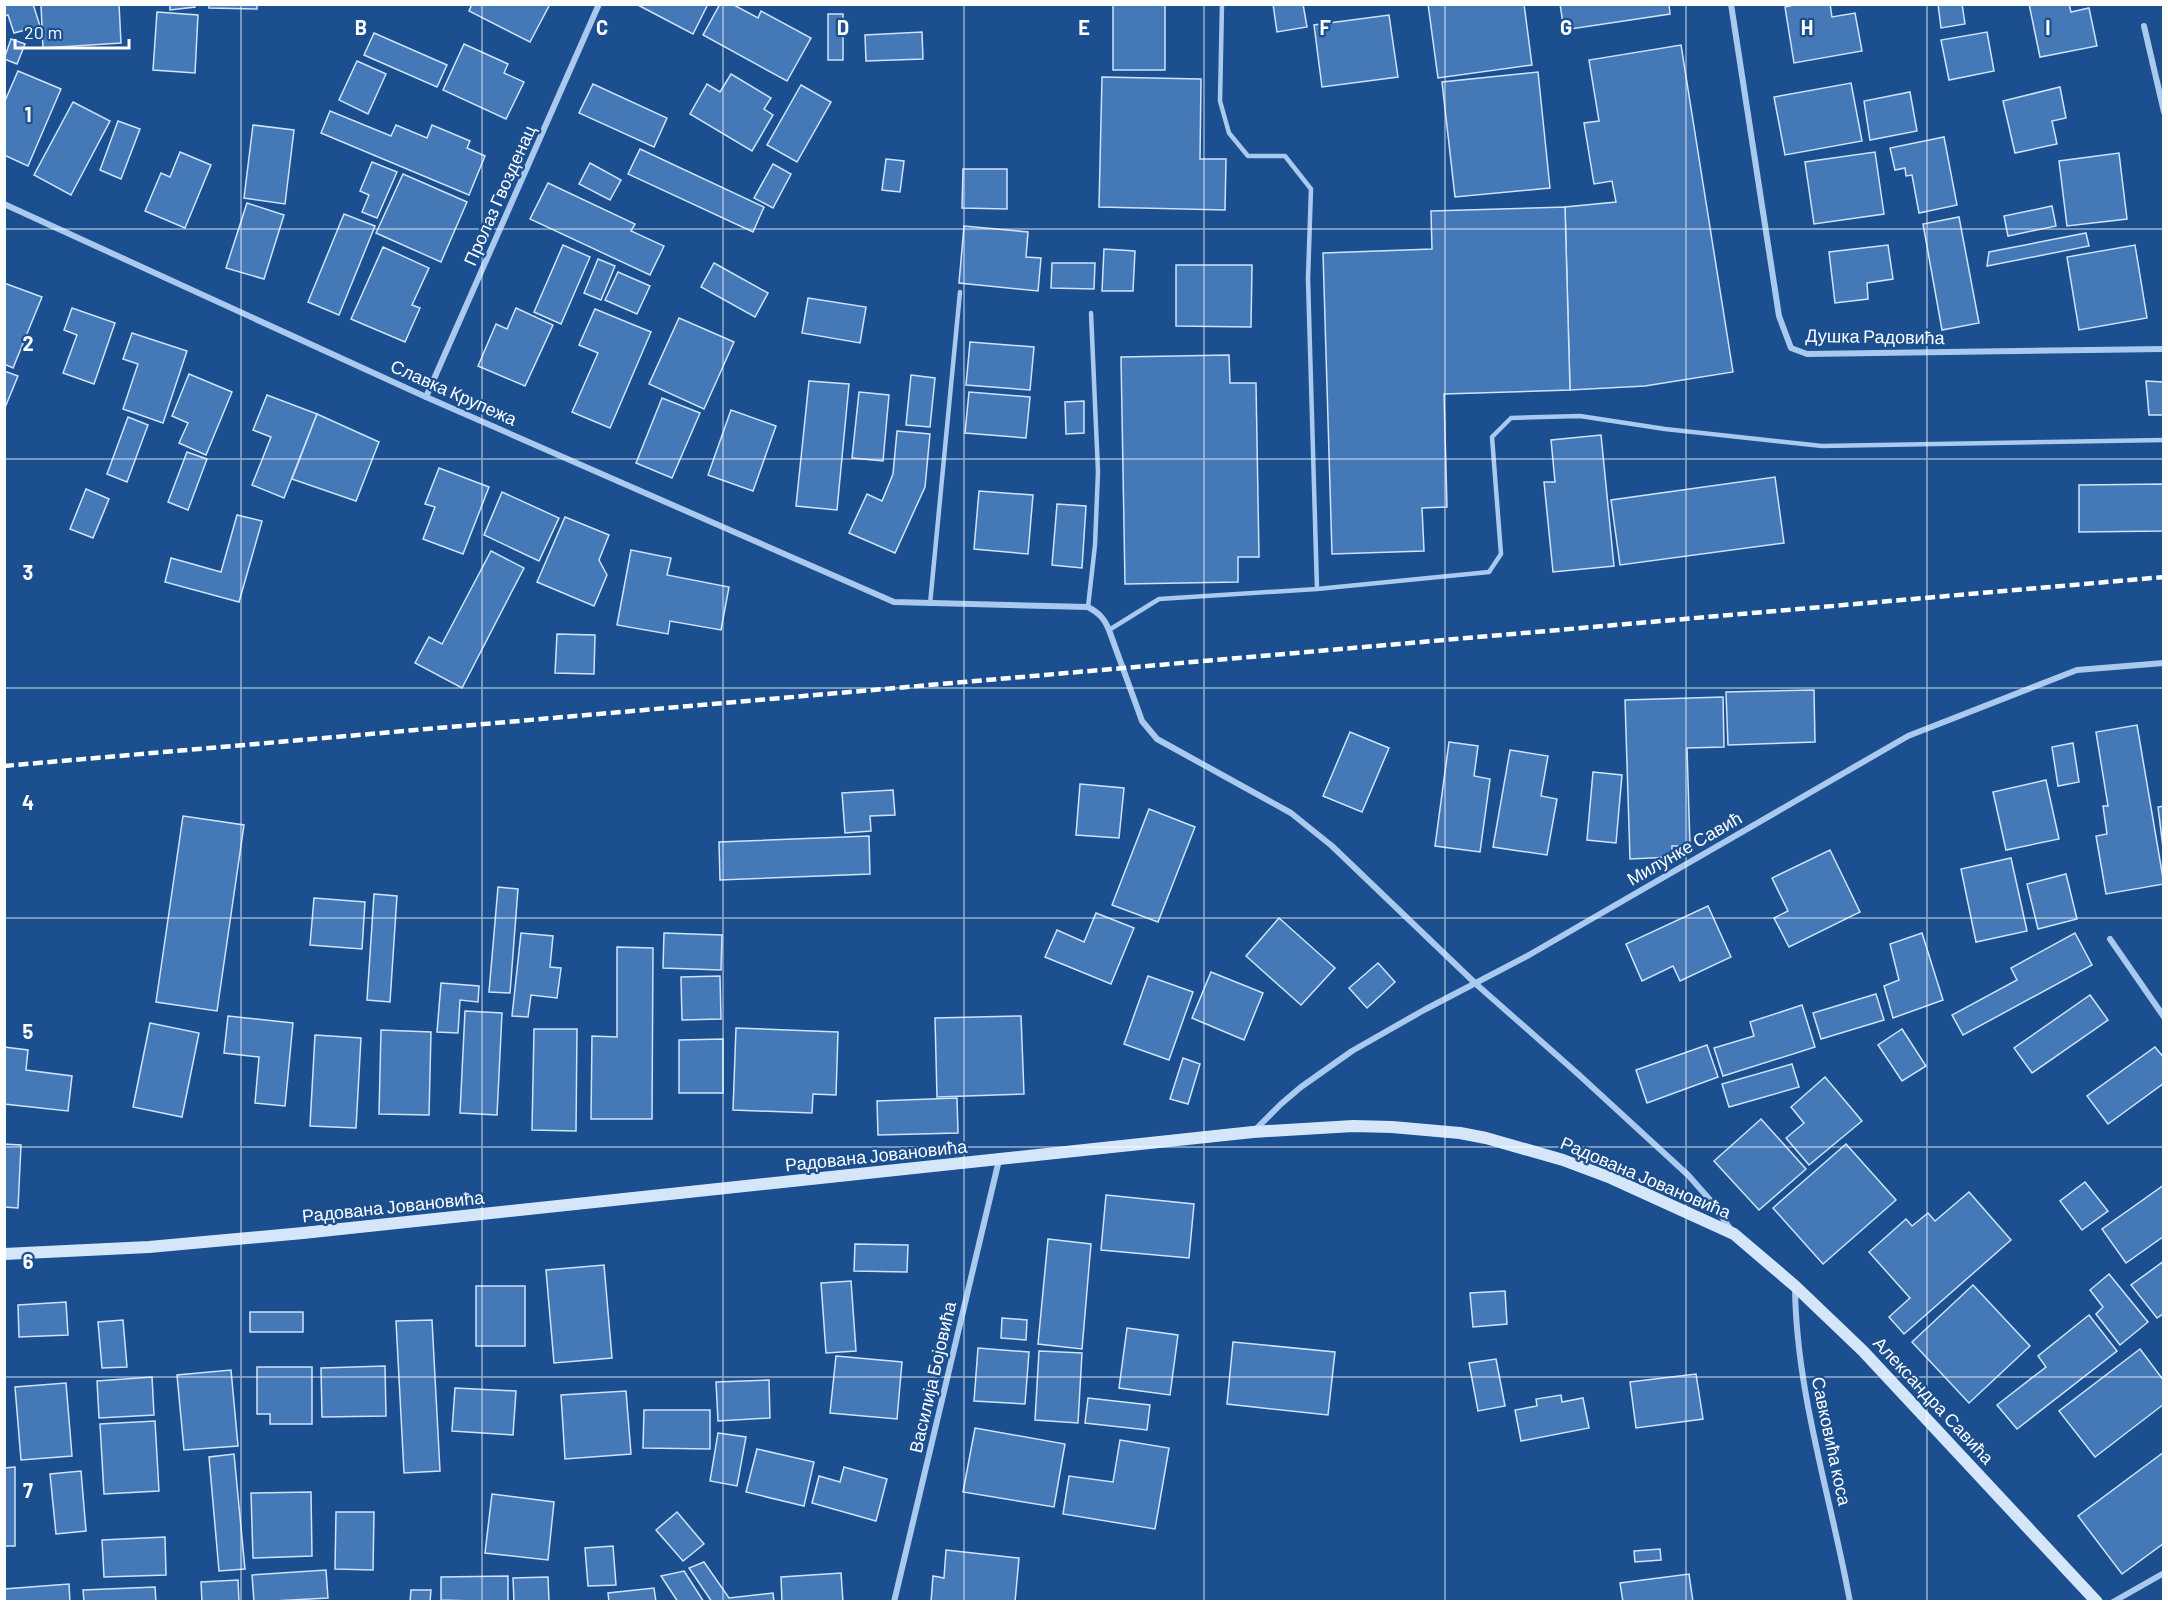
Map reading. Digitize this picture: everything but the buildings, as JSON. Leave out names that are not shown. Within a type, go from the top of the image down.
[{"type":"main road","name":"Радована Јовановића","points":[[4,1254],[216,1242],[1253,1132],[1343,1126],[1460,1132],[1486,1138],[1563,1160],[1611,1178],[1734,1234]]},
{"type":"main road","name":"Александра Савића","points":[[1734,1234],[1795,1286],[1863,1351],[2097,1602]]},
{"type":"street","name":"Пролаз Гвозденац","points":[[426,397],[599,4]]},
{"type":"street","name":"Душка Радовића","points":[[1731,4],[1779,316],[1791,348],[1807,354],[2163,349]]},
{"type":"street","points":[[2144,26],[2163,112]]},
{"type":"street","name":"Славка Крупежа","points":[[4,204],[426,397],[894,602],[930,603]]},
{"type":"street","points":[[930,603],[1088,607],[1098,612],[1105,620],[1142,720],[1157,739],[1291,813],[1353,866],[1476,984],[1688,1175],[1711,1201],[1734,1234]]},
{"type":"street","name":"Милунке Савић","points":[[1253,1132],[1294,1093],[1352,1052],[1424,1010],[1476,984],[1908,736],[2077,670],[2163,663]]},
{"type":"street","points":[[2110,939],[2163,1017]]},
{"type":"street","name":"Василија Бојовића","points":[[894,1602],[999,1160]]},
{"type":"street","name":"Савковића коса","points":[[1795,1286],[1795,1315],[1803,1374],[1850,1602]]},
{"type":"street","points":[[2113,1602],[2163,1573]]},
{"type":"lane","points":[[1222,4],[1220,101],[1229,133],[1248,156],[1285,156],[1311,189],[1308,279],[1317,589]]},
{"type":"lane","points":[[930,603],[960,292]]},
{"type":"lane","points":[[1088,607],[1095,545],[1098,472],[1091,313]]},
{"type":"lane","points":[[1109,630],[1159,599],[1317,589],[1489,572],[1501,554],[1492,437],[1511,418],[1580,416],[1665,429],[1822,446],[2163,440]]},
{"type":"railway","points":[[4,766],[2164,577]]}]
